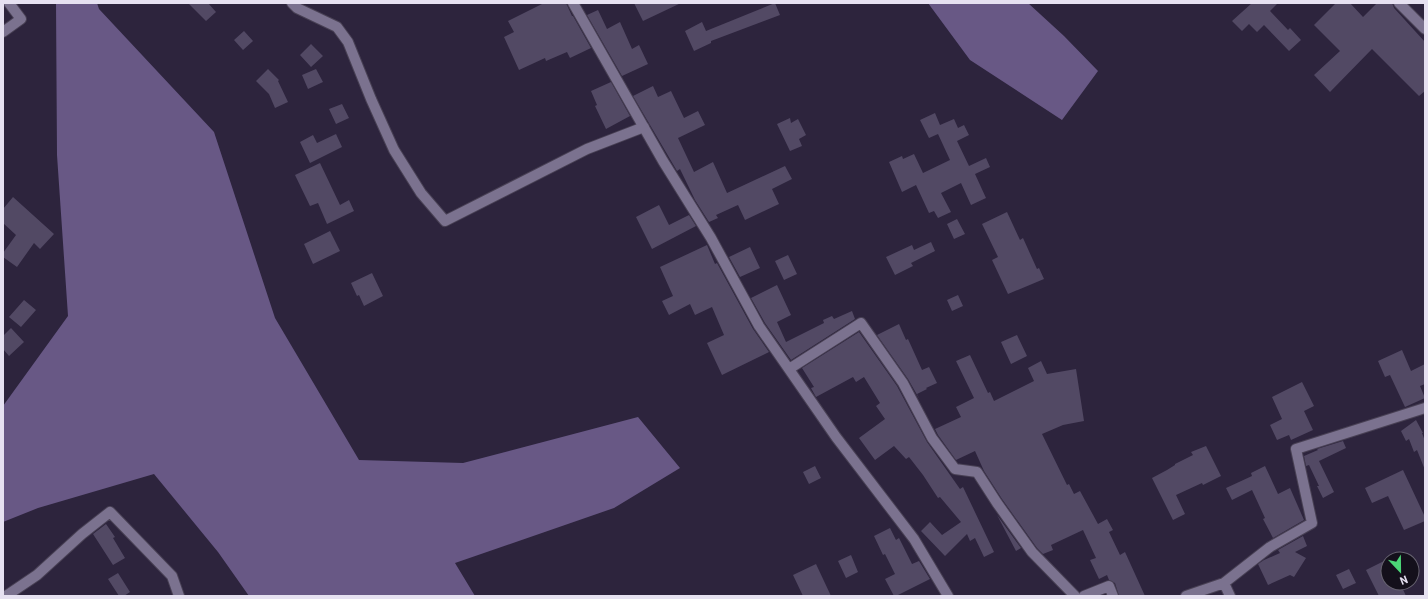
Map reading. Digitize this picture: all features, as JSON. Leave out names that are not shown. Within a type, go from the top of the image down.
[{"type":"street","points":[[3,32],[21,20],[9,3]]},
{"type":"street","points":[[292,3],[297,8],[337,27],[348,42],[394,150],[421,193],[445,221],[587,150],[644,127]]},
{"type":"street","points":[[573,3],[663,161],[711,238],[759,326],[836,437],[914,539],[948,596]]},
{"type":"street","points":[[1399,3],[1425,29]]},
{"type":"street","points":[[789,369],[861,323],[903,383],[932,438],[955,469],[977,472],[1032,552],[1075,596]]},
{"type":"street","points":[[1186,596],[1224,583],[1270,547],[1312,523],[1296,449],[1425,408]]},
{"type":"street","points":[[6,596],[37,575],[82,534],[110,512],[172,576],[180,596]]},
{"type":"street","points":[[1224,583],[1230,596]]},
{"type":"street","points":[[1084,596],[1109,586],[1113,596]]},
{"type":"shaded area","points":[[56,3],[97,3],[99,9],[214,132],[275,318],[359,460],[463,463],[638,417],[680,468],[614,508],[455,563],[475,596],[249,596],[218,552],[154,474],[38,508],[3,522],[3,406],[68,316],[57,155]]},
{"type":"shaded area","points":[[928,3],[1028,3],[1064,36],[1098,71],[1062,120],[970,60]]},
{"type":"building","points":[[188,3],[208,3],[216,12],[206,21]]},
{"type":"building","points":[[544,3],[566,3],[591,48],[570,58],[567,52],[546,61],[545,58],[519,70],[504,37],[514,32],[508,21]]},
{"type":"building","points":[[634,3],[681,3],[643,21]]},
{"type":"building","points":[[775,3],[780,15],[711,41],[711,43],[694,51],[685,31],[702,22],[706,31]]},
{"type":"building","points":[[1252,3],[1278,3],[1270,11],[1288,30],[1290,28],[1301,40],[1289,51],[1264,25],[1257,32],[1249,24],[1242,31],[1232,21]]},
{"type":"building","points":[[1336,3],[1350,3],[1363,17],[1377,3],[1392,3],[1394,8],[1425,42],[1425,91],[1419,96],[1372,49],[1330,92],[1314,75],[1340,51],[1314,25]]},
{"type":"building","points":[[598,10],[607,29],[620,22],[632,49],[639,45],[648,64],[622,76],[587,15]]},
{"type":"building","points":[[244,31],[253,41],[243,50],[234,40]]},
{"type":"building","points":[[311,44],[323,56],[311,67],[300,55]]},
{"type":"building","points":[[268,69],[279,80],[278,81],[288,102],[275,108],[269,94],[256,81]]},
{"type":"building","points":[[316,69],[323,82],[308,89],[302,75]]},
{"type":"building","points":[[611,82],[630,116],[606,129],[595,106],[597,105],[591,91]]},
{"type":"building","points":[[653,86],[658,97],[671,91],[684,118],[698,111],[705,125],[678,138],[694,172],[713,162],[727,193],[785,166],[792,179],[772,189],[779,204],[745,220],[738,205],[716,215],[718,218],[709,222],[695,200],[680,169],[677,171],[633,96]]},
{"type":"building","points":[[342,104],[349,118],[336,124],[329,109]]},
{"type":"building","points":[[935,113],[940,125],[954,119],[958,128],[964,125],[969,135],[957,141],[969,166],[986,158],[990,167],[975,174],[986,198],[971,205],[961,183],[941,193],[951,212],[938,218],[934,211],[929,213],[916,185],[902,192],[889,162],[902,156],[903,159],[914,154],[923,173],[950,160],[938,134],[929,138],[920,120]]},
{"type":"building","points":[[790,118],[791,123],[798,119],[806,135],[799,139],[802,146],[790,151],[777,124]]},
{"type":"building","points":[[336,134],[342,147],[310,163],[300,142],[313,135],[317,143]]},
{"type":"building","points":[[320,163],[340,205],[349,200],[354,211],[327,224],[318,203],[310,206],[295,175]]},
{"type":"building","points":[[13,197],[54,234],[40,249],[34,243],[17,267],[3,257],[3,253],[16,235],[3,223],[3,209]]},
{"type":"building","points":[[659,205],[669,225],[689,215],[696,226],[652,249],[636,217]]},
{"type":"building","points":[[1007,212],[1020,240],[1023,238],[1037,269],[1039,268],[1044,279],[1008,294],[992,260],[998,257],[982,224]]},
{"type":"building","points":[[957,219],[965,234],[954,239],[947,224]]},
{"type":"building","points":[[330,231],[340,251],[313,264],[304,244]]},
{"type":"building","points":[[931,242],[935,251],[911,263],[913,266],[895,275],[886,257],[912,245],[914,250]]},
{"type":"building","points":[[707,245],[715,264],[717,263],[753,329],[769,352],[722,375],[707,343],[724,335],[712,307],[695,315],[690,304],[669,315],[662,301],[673,296],[660,267]]},
{"type":"building","points":[[750,247],[760,268],[740,277],[729,257]]},
{"type":"building","points":[[788,255],[797,274],[784,280],[775,261]]},
{"type":"building","points":[[372,273],[383,296],[364,306],[351,283]]},
{"type":"building","points":[[777,285],[791,315],[777,322],[786,342],[824,323],[823,320],[832,316],[834,319],[852,311],[855,319],[791,360],[765,323],[751,298]]},
{"type":"building","points":[[958,295],[963,306],[952,311],[947,300]]},
{"type":"building","points":[[24,300],[36,310],[21,327],[9,317]]},
{"type":"building","points":[[899,324],[906,340],[908,339],[922,370],[929,367],[937,383],[917,394],[920,400],[908,379],[877,335]]},
{"type":"building","points":[[11,328],[24,342],[9,356],[3,349],[3,336]]},
{"type":"building","points":[[859,332],[897,386],[927,442],[960,489],[963,487],[994,552],[984,557],[975,538],[970,541],[967,534],[945,556],[921,531],[930,522],[942,535],[961,522],[940,497],[938,498],[909,457],[906,459],[894,446],[875,460],[859,438],[885,419],[876,406],[880,403],[864,377],[856,382],[853,377],[816,397],[811,388],[814,387],[802,368]]},
{"type":"building","points":[[1017,335],[1027,356],[1011,364],[1001,342]]},
{"type":"building","points":[[1402,350],[1411,371],[1425,364],[1425,384],[1420,386],[1425,398],[1405,407],[1390,375],[1385,377],[1378,361]]},
{"type":"building","points":[[970,355],[988,393],[990,392],[994,401],[1034,381],[1028,368],[1041,361],[1047,374],[1076,369],[1084,421],[1063,425],[1042,434],[1067,485],[1069,484],[1074,494],[1080,491],[1098,524],[1107,519],[1113,530],[1109,532],[1120,555],[1125,552],[1145,596],[1119,596],[1115,583],[1109,580],[1107,575],[1099,579],[1090,560],[1096,558],[1083,530],[1051,545],[1053,550],[1043,554],[1037,548],[1002,499],[984,471],[975,451],[956,460],[935,429],[961,417],[956,407],[974,398],[956,361]]},
{"type":"building","points":[[1302,382],[1314,406],[1304,411],[1313,430],[1291,440],[1289,435],[1277,440],[1270,425],[1282,419],[1272,397]]},
{"type":"building","points":[[1416,420],[1423,433],[1425,441],[1425,470],[1417,450],[1414,452],[1409,439],[1406,441],[1401,431]]},
{"type":"building","points":[[1343,441],[1346,448],[1319,461],[1334,492],[1323,498],[1309,465],[1306,466],[1304,456],[1318,450],[1317,449]]},
{"type":"building","points":[[1206,446],[1221,476],[1203,485],[1202,483],[1176,495],[1185,514],[1173,520],[1152,478],[1193,455],[1191,452]]},
{"type":"building","points":[[815,466],[821,478],[809,484],[803,472]]},
{"type":"building","points":[[1265,466],[1278,494],[1290,488],[1304,520],[1273,538],[1263,519],[1265,518],[1252,490],[1232,500],[1226,488],[1252,476],[1251,473]]},
{"type":"building","points":[[1403,470],[1425,517],[1425,521],[1404,530],[1388,496],[1372,503],[1365,488]]},
{"type":"building","points":[[997,515],[1021,548],[1016,551]]},
{"type":"building","points":[[106,524],[115,537],[113,538],[125,558],[113,565],[93,534]]},
{"type":"building","points":[[890,528],[896,540],[899,538],[912,564],[919,561],[930,579],[896,596],[894,596],[885,579],[895,574],[885,554],[883,555],[874,536]]},
{"type":"building","points":[[1303,536],[1307,546],[1295,552],[1306,558],[1294,577],[1290,575],[1268,585],[1258,564],[1280,553],[1278,550]]},
{"type":"building","points":[[851,555],[858,572],[846,578],[838,561]]},
{"type":"building","points":[[1380,563],[1380,591],[1404,591],[1406,596],[1379,596],[1366,570]]},
{"type":"building","points":[[816,564],[831,596],[803,596],[793,575]]},
{"type":"building","points":[[1349,569],[1356,583],[1343,589],[1336,575]]},
{"type":"building","points":[[118,573],[130,592],[124,596],[119,596],[108,579]]}]
